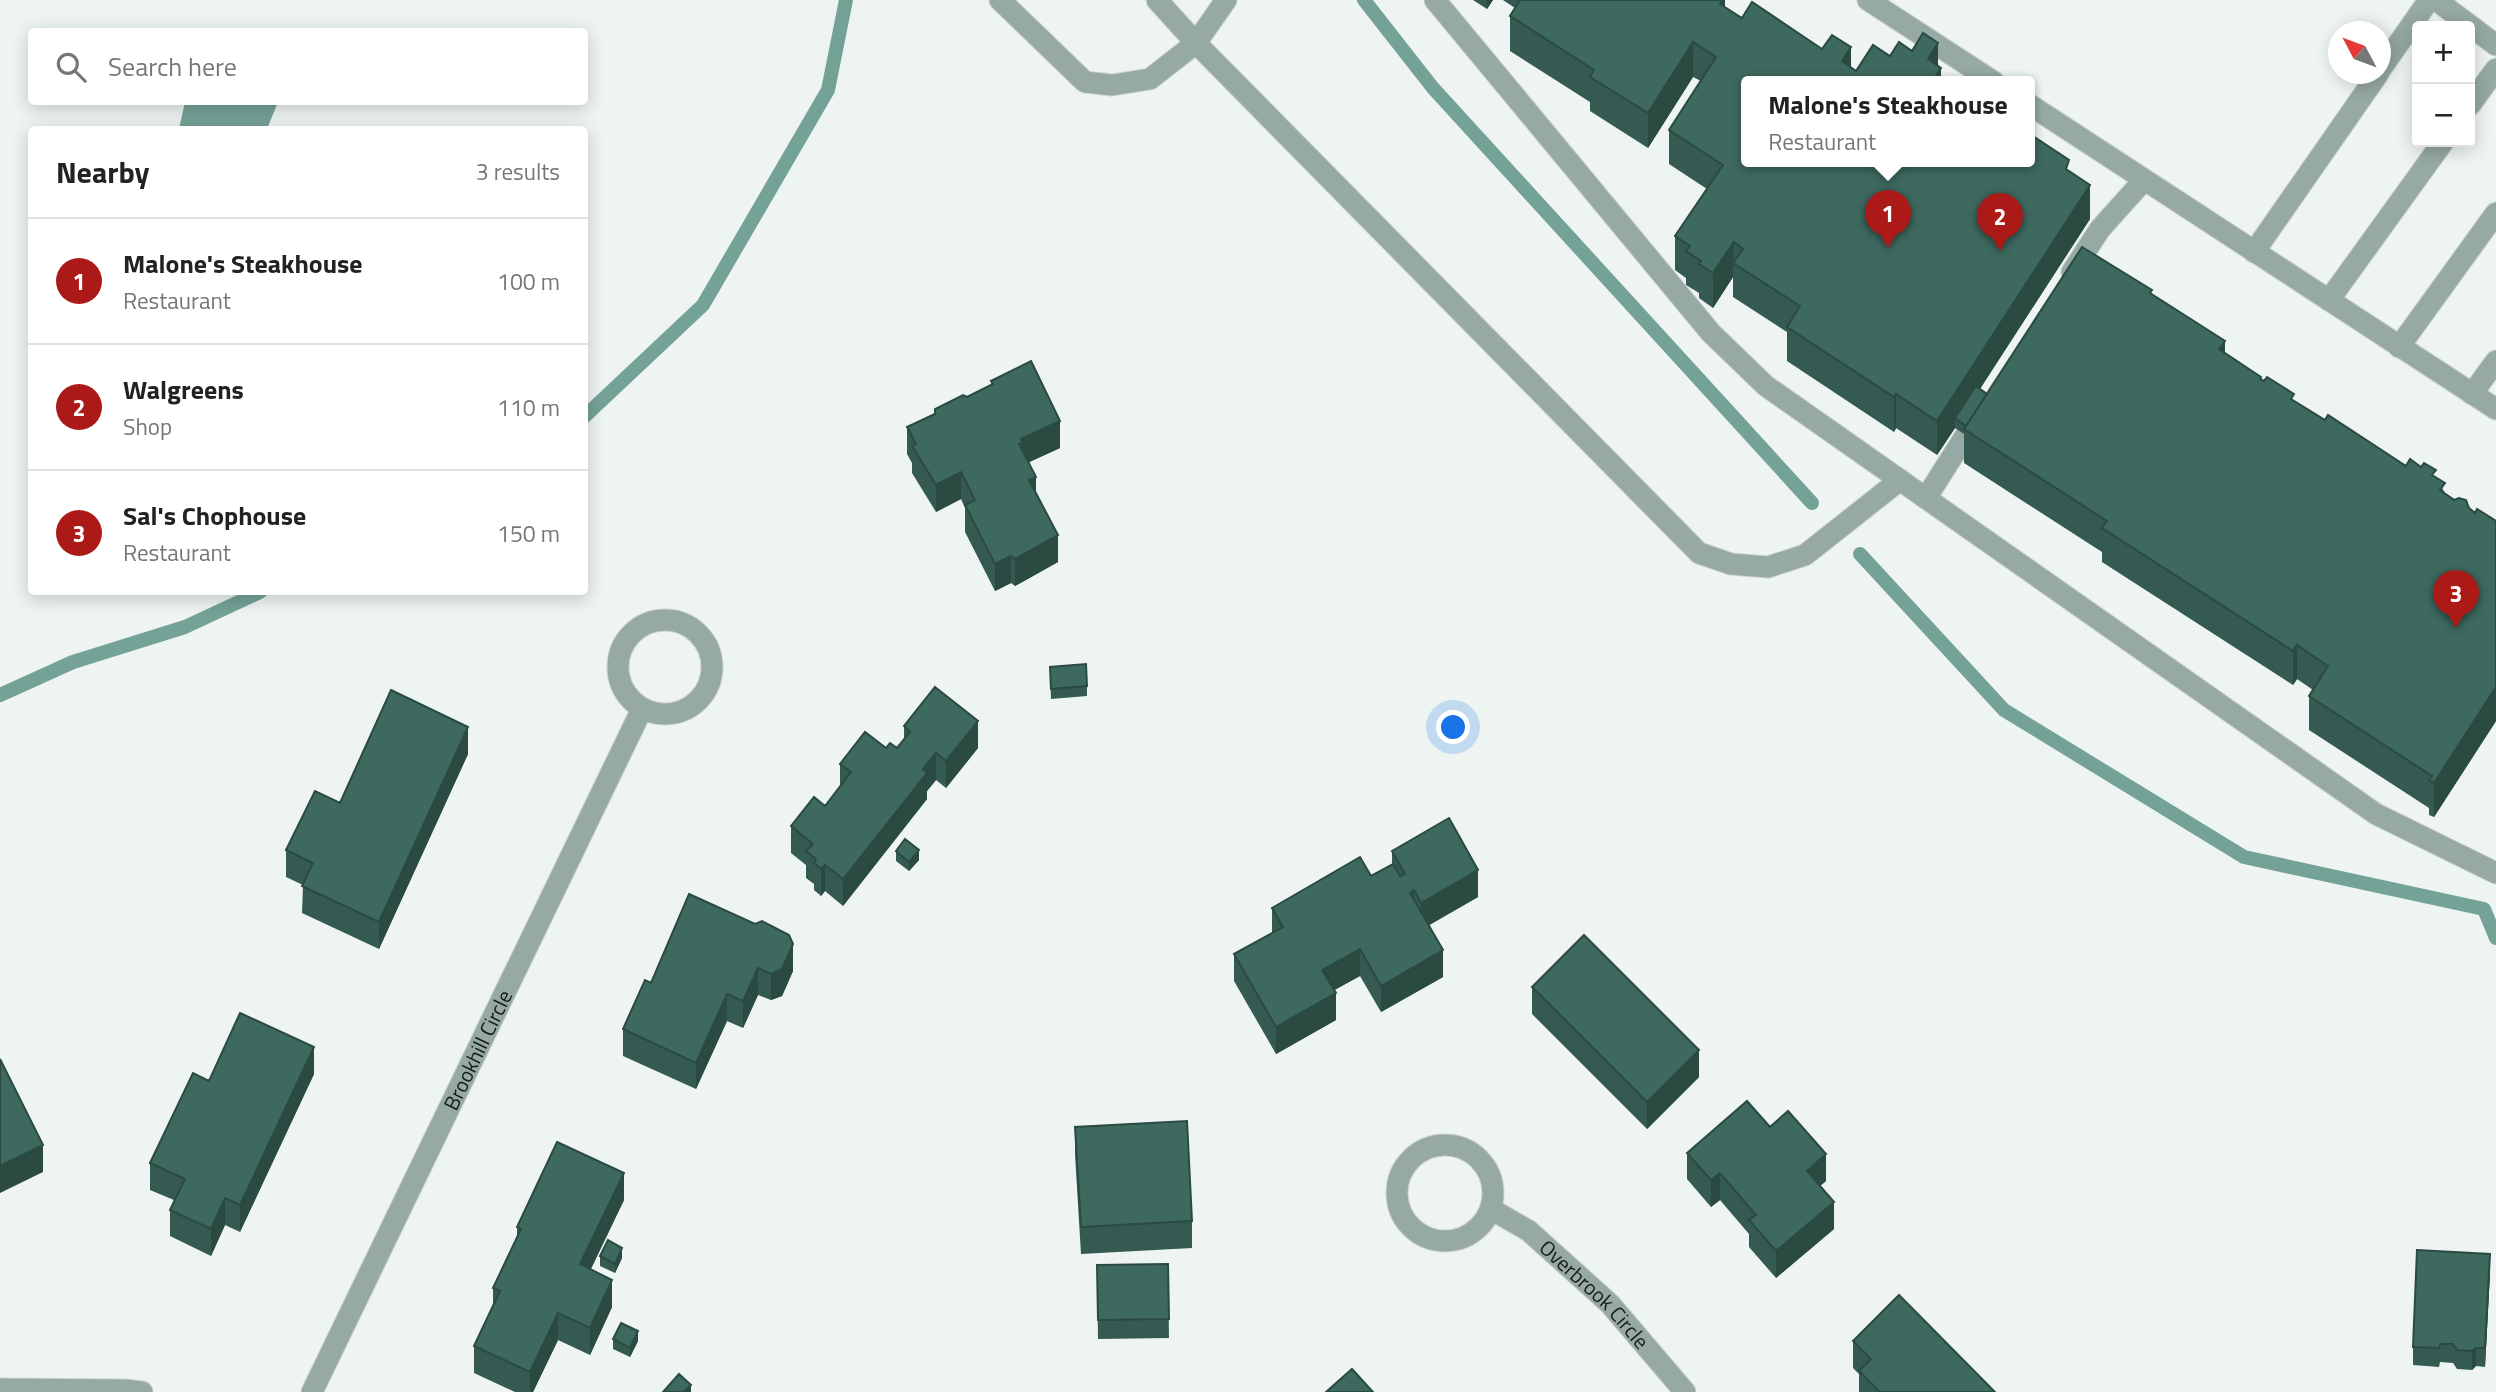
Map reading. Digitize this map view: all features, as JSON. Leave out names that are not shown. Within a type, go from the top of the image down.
[{"type":"street","points":[[1000,0],[1085,82],[1112,85],[1150,79],[1196,43],[1226,0]]},
{"type":"street","points":[[1157,0],[1196,43],[1699,553],[1731,565],[1768,567],[1804,555],[1900,480]]},
{"type":"street","points":[[1435,0],[1711,333],[1766,386],[2376,814],[2496,873]]},
{"type":"street","points":[[1868,0],[1985,76]]},
{"type":"street","points":[[2391,55],[2429,0]]},
{"type":"street","points":[[2436,0],[2496,45]]},
{"type":"street","points":[[2475,99],[2493,79]]},
{"type":"street","points":[[2254,252],[2371,84]]},
{"type":"street","points":[[2035,108],[2496,409]]},
{"type":"street","points":[[2329,300],[2439,147]]},
{"type":"street","points":[[2062,287],[2100,229],[2144,180]]},
{"type":"street","points":[[2399,347],[2496,213]]},
{"type":"street","points":[[2472,394],[2496,361]]},
{"type":"street","points":[[1926,498],[1994,392]]},
{"type":"street","points":[[670,620],[688,625],[702,637],[710,654],[712,672],[707,690],[695,704],[678,712],[660,714],[642,709],[628,696],[620,680],[618,662],[624,645],[635,630],[652,621],[670,620]]},
{"type":"street","name":"Brookhill Circle","points":[[312,1392],[642,709]]},
{"type":"street","points":[[1437,1145],[1454,1145],[1469,1151],[1482,1162],[1491,1176],[1491,1209],[1484,1222],[1467,1236],[1447,1242],[1432,1240],[1407,1223],[1399,1209],[1397,1192],[1400,1175],[1409,1161],[1422,1151],[1437,1145]]},
{"type":"street","name":"Overbrook Circle","points":[[1491,1209],[1530,1231],[1610,1304],[1685,1392]]},
{"type":"street","points":[[0,1389],[142,1392]]},
{"type":"shaded area","points":[[184,105],[277,105],[268,126],[180,126]]},
{"type":"building","points":[[1520,0],[1722,0],[1720,4],[1742,18],[1752,2],[1822,49],[1832,35],[1851,47],[1842,61],[1856,71],[1873,45],[1890,56],[1899,42],[1912,51],[1923,33],[1938,43],[1928,59],[1941,68],[1936,76],[1741,76],[1741,167],[2035,167],[2035,137],[2069,160],[2066,169],[2090,185],[1937,421],[1896,394],[1894,397],[1787,327],[1800,306],[1733,263],[1743,249],[1734,242],[1713,273],[1699,264],[1701,261],[1686,251],[1690,246],[1675,236],[1723,165],[1669,130],[1716,57],[1693,42],[1648,113],[1590,77],[1594,70],[1510,16]]},
{"type":"building","points":[[2082,247],[2152,290],[2150,293],[2225,341],[2219,349],[2261,377],[2260,379],[2264,381],[2267,377],[2294,394],[2291,399],[2325,420],[2328,415],[2406,466],[2410,459],[2421,467],[2424,463],[2436,470],[2432,475],[2445,483],[2440,490],[2454,500],[2466,500],[2475,513],[2477,509],[2496,521],[2496,687],[2434,783],[2429,780],[2432,776],[2309,696],[2328,666],[2297,645],[2293,651],[2102,528],[2107,521],[1964,429]]},
{"type":"building","points":[[1031,361],[1060,421],[1021,439],[1023,443],[1019,444],[1036,477],[1029,480],[1058,535],[1015,559],[1011,556],[995,564],[965,505],[975,500],[961,472],[936,485],[912,446],[916,444],[907,427],[935,414],[935,409],[993,384],[991,381]]},
{"type":"building","points":[[1976,386],[1987,394],[1966,426],[1955,418]]},
{"type":"building","points":[[1086,664],[1087,686],[1051,689],[1050,667]]},
{"type":"building","points":[[935,687],[978,721],[946,761],[936,753],[923,769],[927,773],[843,879],[825,865],[821,869],[814,863],[816,859],[806,851],[813,844],[791,826],[814,797],[825,806],[851,772],[840,764],[865,732],[886,748],[890,743],[897,748],[910,732],[904,726]]},
{"type":"building","points":[[391,690],[468,727],[379,922],[302,886],[313,863],[286,850],[315,791],[340,803]]},
{"type":"building","points":[[1449,818],[1478,870],[1421,903],[1414,890],[1410,893],[1443,950],[1381,986],[1360,949],[1322,970],[1336,993],[1276,1027],[1234,954],[1283,927],[1272,908],[1360,857],[1371,876],[1393,864],[1400,876],[1405,874],[1392,851]]},
{"type":"building","points":[[905,839],[919,850],[909,862],[896,851]]},
{"type":"building","points":[[689,894],[755,924],[762,921],[789,935],[793,944],[782,969],[771,974],[758,968],[743,1001],[727,994],[696,1063],[623,1029],[645,980],[651,983]]},
{"type":"building","points":[[1584,935],[1699,1050],[1647,1102],[1532,987]]},
{"type":"building","points":[[240,1013],[314,1047],[240,1205],[225,1198],[211,1229],[170,1210],[185,1179],[150,1163],[193,1073],[209,1081]]},
{"type":"building","points":[[0,1059],[43,1145],[0,1166]]},
{"type":"building","points":[[1747,1101],[1770,1127],[1788,1111],[1826,1154],[1807,1171],[1834,1202],[1776,1251],[1749,1220],[1756,1215],[1720,1173],[1711,1180],[1687,1153]]},
{"type":"building","points":[[1187,1121],[1192,1221],[1081,1227],[1075,1127]]},
{"type":"building","points":[[557,1142],[624,1173],[580,1264],[612,1280],[590,1328],[558,1313],[530,1372],[474,1346],[500,1291],[493,1288],[521,1229],[517,1227]]},
{"type":"building","points":[[608,1240],[622,1248],[615,1264],[600,1256]]},
{"type":"building","points":[[2417,1250],[2490,1254],[2485,1348],[2457,1350],[2453,1344],[2440,1344],[2439,1348],[2413,1347]]},
{"type":"building","points":[[1168,1264],[1169,1319],[1098,1320],[1097,1265]]},
{"type":"building","points":[[1899,1295],[1995,1392],[1880,1392],[1859,1371],[1871,1359],[1853,1341]]},
{"type":"building","points":[[621,1323],[638,1331],[630,1348],[613,1339]]},
{"type":"building","points":[[1352,1369],[1373,1392],[1326,1392]]},
{"type":"building","points":[[679,1374],[691,1385],[683,1392],[663,1392]]},
{"type":"waterway","points":[[588,413],[703,305],[828,90],[846,0]]},
{"type":"waterway","points":[[1364,0],[1433,88],[1812,503]]},
{"type":"waterway","points":[[1860,554],[2004,710],[2244,857],[2484,909],[2496,938]]},
{"type":"waterway","points":[[0,695],[73,662],[185,627],[254,595]]},
{"type":"place","name":"Malone's Steakhouse","points":[[1888,248]]},
{"type":"place","name":"Walgreens","points":[[2000,251]]},
{"type":"place","name":"Sal's Chophouse","points":[[2456,628]]}]
